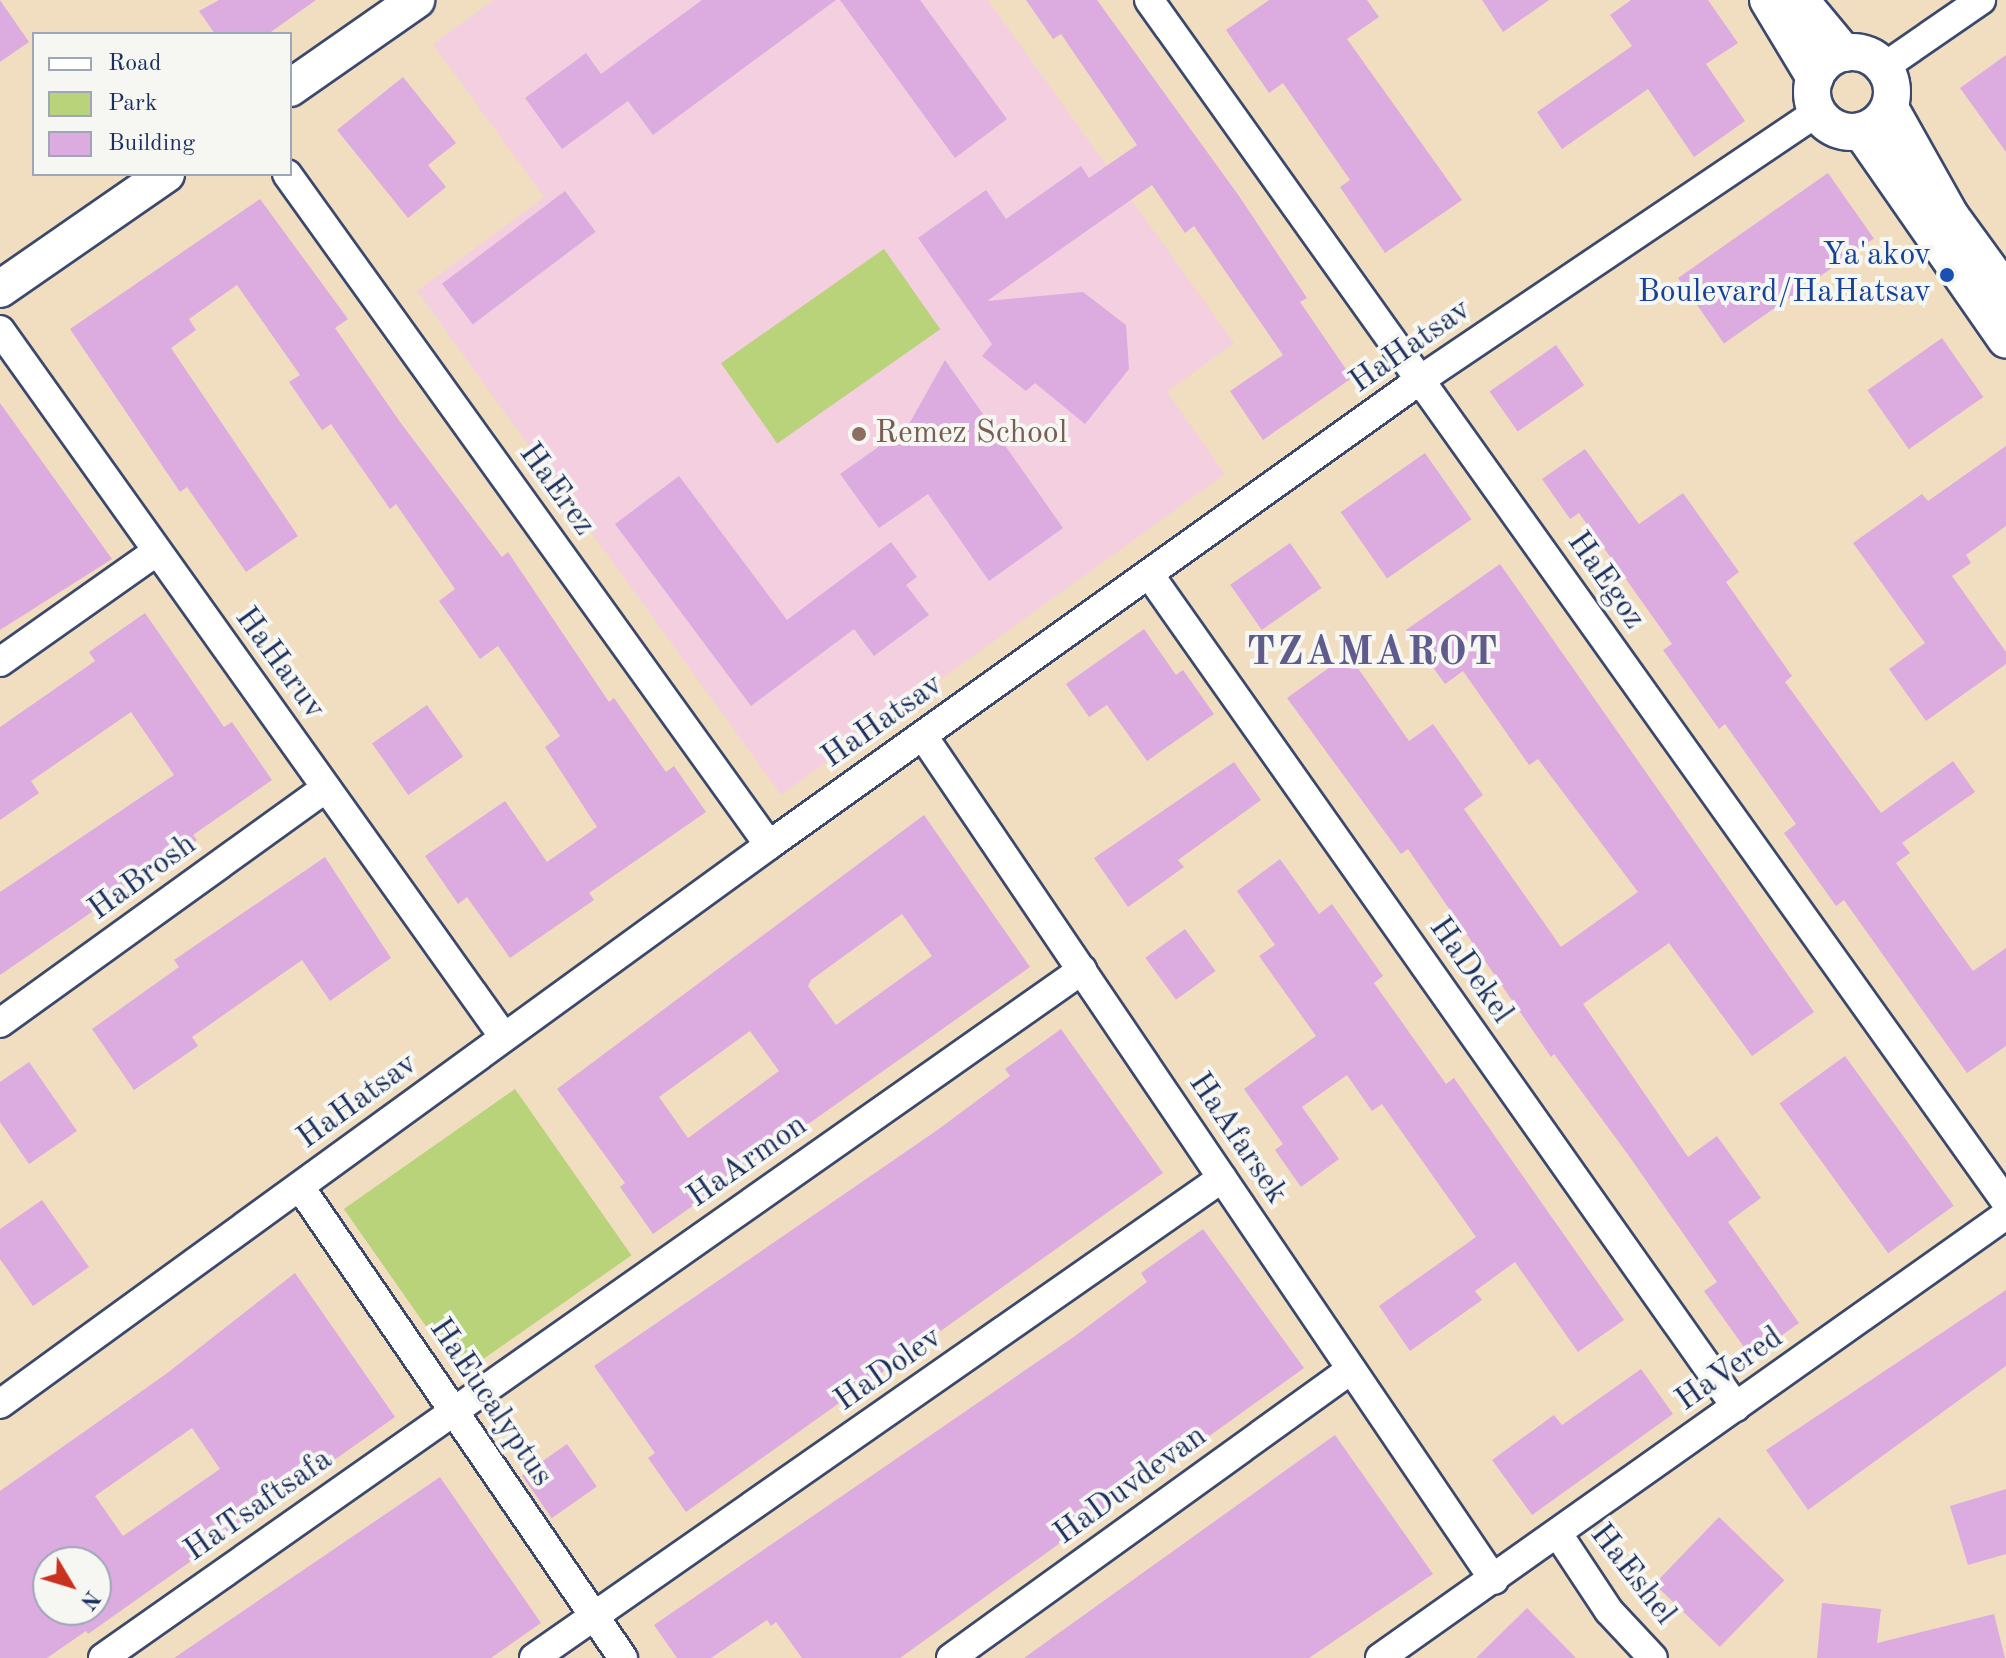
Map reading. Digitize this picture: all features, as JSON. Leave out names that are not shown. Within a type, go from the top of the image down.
[{"type":"street","name":"HaEgoz","points":[[1149,0],[2006,1202]]},
{"type":"street","points":[[1768,0],[1816,95],[1836,129],[1861,131],[1883,119],[1890,108],[1893,87],[1884,67],[1866,54],[1844,53],[1822,66],[1816,95]]},
{"type":"street","points":[[1800,0],[1844,53]]},
{"type":"street","points":[[1884,67],[1981,0]]},
{"type":"street","points":[[292,87],[405,3]]},
{"type":"street","name":"HaHatsav","points":[[0,1404],[769,845],[1816,95]]},
{"type":"street","points":[[1890,108],[1950,215],[2006,292]]},
{"type":"street","points":[[1861,131],[2006,340]]},
{"type":"street","points":[[0,289],[163,176]]},
{"type":"street","name":"HaErez","points":[[288,176],[769,845]]},
{"type":"street","name":"HaHaruv","points":[[0,330],[504,1037]]},
{"type":"street","points":[[0,662],[156,552]]},
{"type":"street","name":"HaDekel","points":[[1149,574],[1736,1407]]},
{"type":"street","name":"HaAfarsek","points":[[923,736],[1494,1580]]},
{"type":"street","name":"HaBrosh","points":[[0,1023],[326,788]]},
{"type":"street","name":"HaArmon","points":[[454,1409],[1082,970]]},
{"type":"street","name":"HaDolev","points":[[534,1658],[1222,1178]]},
{"type":"street","name":"HaEucalyptus","points":[[300,1187],[623,1658]]},
{"type":"street","name":"HaVered","points":[[1380,1658],[2006,1215]]},
{"type":"street","name":"HaDuvdevan","points":[[951,1658],[1351,1369]]},
{"type":"street","name":"HaTsaftsafa","points":[[103,1658],[454,1409]]},
{"type":"street","name":"HaEshel","points":[[1558,1534],[1609,1611],[1653,1658]]},
{"type":"shaded area","name":"Remez School","points":[[494,0],[988,0],[1234,343],[1167,392],[1225,474],[781,795],[417,291],[544,197],[433,44]]},
{"type":"green space","points":[[884,249],[940,329],[777,443],[721,363]]},
{"type":"green space","points":[[515,1089],[631,1255],[460,1375],[344,1209]]},
{"type":"building","points":[[0,0],[29,42],[0,62]]},
{"type":"building","points":[[219,0],[316,0],[271,32],[214,32],[199,11]]},
{"type":"building","points":[[702,0],[836,0],[653,135],[628,101],[562,149],[525,98],[586,53],[601,74]]},
{"type":"building","points":[[840,0],[920,0],[1007,119],[955,158]]},
{"type":"building","points":[[1026,0],[1097,0],[1239,196],[1307,298],[1300,302],[1352,378],[1263,440],[1230,391],[1283,355],[1194,226],[1185,233],[1152,185],[987,301],[1083,292],[1126,325],[1129,369],[1085,424],[1035,383],[1026,391],[982,356],[992,344],[918,238],[986,190],[1006,219],[1081,166],[1089,178],[1137,145],[1061,34],[1053,39]]},
{"type":"building","points":[[1269,0],[1367,0],[1379,17],[1347,39],[1462,200],[1385,253],[1340,187],[1350,180],[1283,83],[1269,93],[1226,30]]},
{"type":"building","points":[[1482,0],[1549,0],[1503,32]]},
{"type":"building","points":[[1631,0],[1708,0],[1738,43],[1706,64],[1745,121],[1694,157],[1648,89],[1562,149],[1537,112],[1632,46],[1610,15]]},
{"type":"building","points":[[2006,55],[2006,152],[1960,88]]},
{"type":"building","points":[[403,77],[456,143],[428,165],[446,187],[408,218],[337,130]]},
{"type":"building","points":[[1828,173],[1874,239],[1724,343],[1678,278]]},
{"type":"building","points":[[565,191],[596,232],[473,324],[442,284]]},
{"type":"building","points":[[260,199],[348,319],[335,328],[400,422],[502,557],[508,552],[609,702],[614,698],[666,772],[674,766],[706,812],[589,893],[594,900],[510,958],[467,897],[458,904],[425,856],[505,801],[547,862],[597,827],[545,747],[560,736],[498,646],[480,659],[439,601],[455,589],[396,504],[390,509],[331,424],[322,430],[289,382],[300,375],[237,285],[189,319],[196,330],[171,348],[298,536],[246,572],[187,487],[180,492],[70,329]]},
{"type":"building","points":[[1942,338],[1983,397],[1909,449],[1867,390]]},
{"type":"building","points":[[1556,345],[1584,385],[1518,432],[1490,391]]},
{"type":"building","points":[[945,360],[1063,528],[989,581],[928,494],[879,528],[840,474],[908,426]]},
{"type":"building","points":[[0,403],[112,559],[0,630]]},
{"type":"building","points":[[2006,446],[2006,526],[1966,555],[1971,563],[1952,576],[2006,652],[2006,664],[1926,721],[1889,669],[1925,643],[1853,543],[1922,494],[1928,501]]},
{"type":"building","points":[[1585,449],[1639,524],[1683,493],[1739,572],[1726,582],[1792,676],[1785,682],[1881,813],[1953,761],[1975,792],[1902,843],[1910,853],[1896,863],[1973,971],[2006,948],[2006,1046],[1967,1073],[1844,900],[1836,906],[1784,833],[1796,824],[1725,724],[1719,729],[1663,650],[1672,644],[1579,513],[1570,519],[1542,479]]},
{"type":"building","points":[[1425,453],[1471,519],[1387,578],[1341,512]]},
{"type":"building","points":[[679,476],[787,620],[891,542],[917,577],[906,585],[929,615],[874,656],[854,629],[751,706],[615,524]]},
{"type":"building","points":[[1290,543],[1322,588],[1262,630],[1230,585]]},
{"type":"building","points":[[1500,564],[1814,1012],[1752,1056],[1669,943],[1583,1004],[1688,1157],[1717,1136],[1761,1198],[1728,1222],[1799,1323],[1751,1357],[1704,1291],[1717,1282],[1629,1156],[1554,1054],[1551,1057],[1408,849],[1401,854],[1287,698],[1348,654],[1409,741],[1433,724],[1483,795],[1464,809],[1561,947],[1638,892],[1538,759],[1529,765],[1463,671],[1445,684],[1406,630]]},
{"type":"building","points":[[145,613],[224,727],[232,722],[272,780],[193,835],[197,840],[0,975],[0,892],[174,775],[131,712],[31,781],[39,793],[0,820],[0,727],[95,661],[89,652]]},
{"type":"building","points":[[1144,629],[1176,675],[1183,670],[1214,714],[1147,761],[1107,705],[1089,717],[1066,684]]},
{"type":"building","points":[[427,705],[463,757],[408,795],[372,743]]},
{"type":"building","points":[[1234,762],[1261,800],[1178,860],[1184,867],[1128,907],[1094,858]]},
{"type":"building","points":[[924,815],[1030,967],[653,1234],[620,1187],[625,1183],[557,1089]],"holes":[[[902,914],[932,956],[836,1025],[808,986],[811,980]],[[750,1031],[779,1071],[688,1138],[659,1097]]]},
{"type":"building","points":[[325,857],[391,958],[330,1001],[302,960],[192,1037],[198,1046],[134,1090],[92,1029],[179,967],[174,960]]},
{"type":"building","points":[[1280,859],[1319,914],[1332,904],[1383,976],[1374,983],[1446,1084],[1454,1078],[1624,1320],[1578,1352],[1515,1262],[1475,1291],[1482,1300],[1410,1351],[1379,1306],[1476,1237],[1382,1104],[1372,1111],[1347,1075],[1302,1107],[1339,1159],[1301,1187],[1275,1150],[1283,1144],[1244,1089],[1316,1036],[1259,956],[1275,945],[1237,891]]},
{"type":"building","points":[[1185,929],[1216,971],[1176,1000],[1145,958]]},
{"type":"building","points":[[1061,1029],[1163,1173],[686,1512],[648,1458],[655,1453],[594,1366],[936,1131],[1010,1076],[1005,1069]]},
{"type":"building","points":[[1845,1056],[1954,1206],[1888,1253],[1779,1104]]},
{"type":"building","points":[[29,1062],[77,1131],[29,1164],[0,1122],[0,1082]]},
{"type":"building","points":[[42,1200],[89,1267],[33,1306],[0,1259],[0,1229]]},
{"type":"building","points":[[1203,1229],[1304,1368],[900,1658],[802,1658],[776,1622],[771,1626],[767,1620],[711,1658],[677,1658],[654,1625],[1075,1336],[1147,1282],[1141,1273]]},
{"type":"building","points":[[295,1273],[395,1417],[112,1617],[112,1546],[32,1546],[32,1626],[99,1626],[88,1634],[86,1631],[47,1658],[0,1658],[0,1491],[166,1374]],"holes":[[[192,1428],[220,1469],[123,1536],[95,1496]]]},
{"type":"building","points":[[2006,1290],[2006,1366],[1808,1510],[1766,1450]]},
{"type":"building","points":[[1641,1369],[1673,1414],[1532,1515],[1492,1460],[1554,1415],[1562,1425]]},
{"type":"building","points":[[1335,1435],[1433,1574],[1309,1658],[1024,1658]]},
{"type":"building","points":[[567,1444],[597,1487],[552,1518],[522,1476]]},
{"type":"building","points":[[440,1477],[541,1623],[491,1658],[174,1658]]},
{"type":"building","points":[[2006,1489],[2006,1554],[1968,1565],[1950,1506]]},
{"type":"building","points":[[1719,1517],[1784,1580],[1720,1647],[1654,1584]]},
{"type":"building","points":[[1822,1603],[1881,1609],[1877,1643],[1994,1614],[2005,1658],[1817,1658]]},
{"type":"building","points":[[1527,1608],[1576,1658],[1476,1658]]},
{"type":"place","name":"Ya'akov Boulevard/HaHatsav","points":[[1947,275]]},
{"type":"place","name":"Remez School","points":[[859,434]]},
{"type":"district","name":"TZAMAROT","points":[[1373,654]]}]
